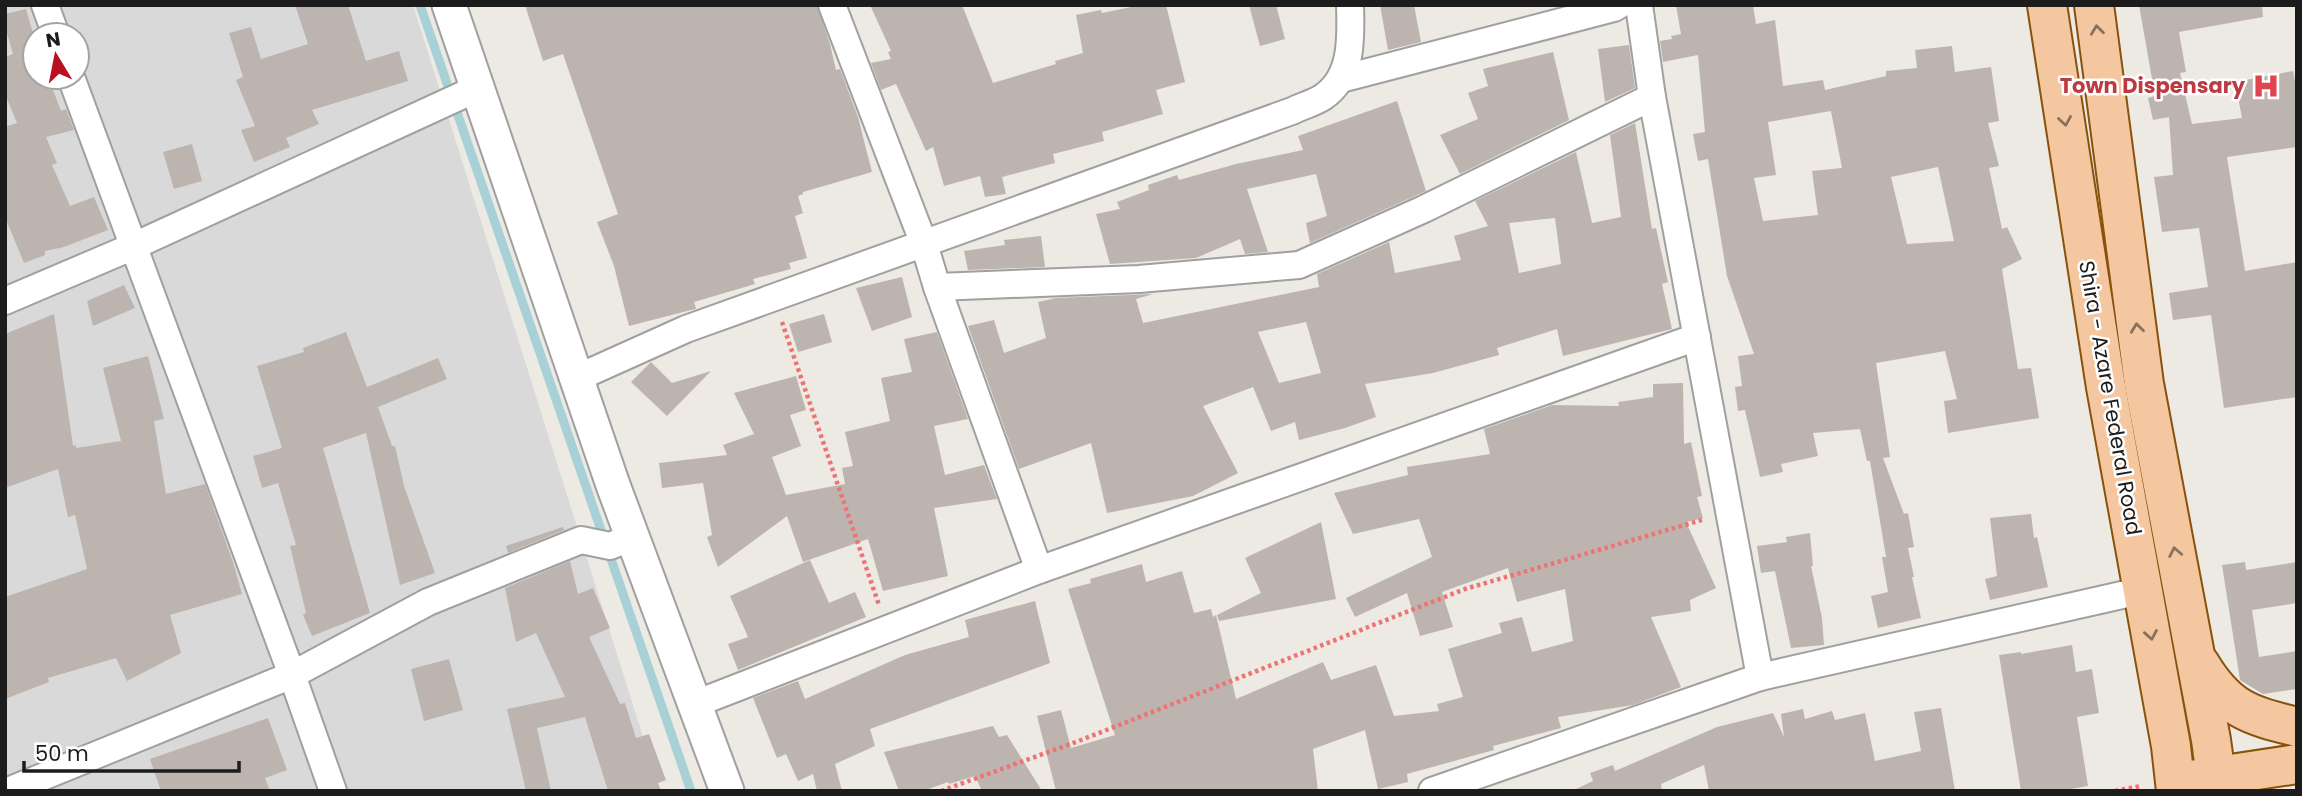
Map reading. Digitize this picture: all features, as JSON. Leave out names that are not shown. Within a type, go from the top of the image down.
[{"type":"main road","name":"Shira - Azare Federal Road","points":[[2047,5],[2104,374],[2174,773]]},
{"type":"main road","name":"Shira - Azare Federal Road","points":[[2094,5],[2144,384],[2218,784]]},
{"type":"main road","points":[[2195,656],[2214,687],[2230,703],[2297,729]]},
{"type":"main road","points":[[2174,773],[2210,740],[2297,729]]},
{"type":"main road","points":[[2174,773],[2218,784],[2297,764]]},
{"type":"main road","points":[[2280,791],[2297,777]]},
{"type":"street","points":[[449,5],[458,97],[577,378],[621,541],[695,704],[727,791]]},
{"type":"street","points":[[832,5],[924,244],[937,288],[1039,570]]},
{"type":"street","points":[[577,378],[686,329],[1292,111],[1324,96],[1341,79],[1351,42],[1350,5]]},
{"type":"street","points":[[1341,79],[1619,5]]},
{"type":"street","points":[[1639,5],[1652,97],[1760,677]]},
{"type":"street","points":[[76,91],[333,791]]},
{"type":"street","points":[[5,301],[134,246],[458,97]]},
{"type":"street","points":[[937,288],[1139,279],[1299,265],[1424,209],[1652,97]]},
{"type":"street","points":[[695,704],[1039,570],[1697,337]]},
{"type":"street","points":[[8,791],[292,675],[428,602],[581,540],[621,541]]},
{"type":"street","points":[[1432,791],[1760,677],[2144,590]]},
{"type":"path","points":[[774,298],[887,629]]},
{"type":"path","points":[[941,791],[1076,742],[1465,589],[1729,512]]},
{"type":"shaded area","points":[[5,5],[413,5],[660,791],[5,791]]},
{"type":"building","points":[[295,5],[348,5],[366,61],[399,51],[408,81],[312,110],[319,124],[286,138],[290,147],[254,162],[241,130],[255,126],[236,80],[243,77],[229,33],[251,27],[261,59],[308,44]]},
{"type":"building","points":[[525,5],[817,5],[836,70],[840,69],[858,117],[872,172],[803,192],[798,196],[803,213],[795,216],[807,258],[789,263],[791,269],[753,279],[755,284],[694,302],[696,309],[629,326],[614,266],[597,222],[618,214],[563,54],[543,61]]},
{"type":"building","points":[[870,5],[962,5],[993,83],[1083,53],[1076,15],[1141,5],[1166,5],[1185,82],[1156,90],[1163,114],[1102,132],[1104,141],[1053,154],[1055,163],[1002,177],[1006,194],[985,197],[980,176],[944,186],[933,147],[926,151],[896,84],[881,90],[871,63],[891,59],[888,52],[891,51]]},
{"type":"building","points":[[1249,5],[1276,5],[1285,39],[1260,46]]},
{"type":"building","points":[[1380,5],[1414,5],[1421,42],[1388,50]]},
{"type":"building","points":[[1676,5],[1753,5],[1756,24],[1775,20],[1783,86],[1823,80],[1825,90],[1886,76],[1886,71],[1917,68],[1915,50],[1952,46],[1955,72],[1991,67],[1999,121],[1988,123],[1999,166],[1989,168],[2002,229],[2007,227],[2022,259],[2002,269],[2018,369],[2031,368],[2039,418],[1948,433],[1944,401],[1957,399],[1945,351],[1876,363],[1890,457],[1883,458],[1904,514],[1908,513],[1914,547],[1908,548],[1921,618],[1878,628],[1871,596],[1888,592],[1882,557],[1886,557],[1870,461],[1867,461],[1860,429],[1813,433],[1818,456],[1781,464],[1783,472],[1760,477],[1745,410],[1738,411],[1735,387],[1742,386],[1738,356],[1754,354],[1727,276],[1708,159],[1698,161],[1693,134],[1705,132],[1698,55],[1663,62],[1660,41],[1681,34]],"holes":[[[1831,111],[1842,168],[1812,171],[1818,215],[1763,221],[1754,178],[1776,175],[1768,122]],[[1938,167],[1954,241],[1907,244],[1891,177]]]},
{"type":"building","points":[[2139,5],[2262,5],[2263,17],[2179,32],[2186,72],[2180,73],[2192,124],[2242,118],[2235,82],[2293,71],[2297,90],[2297,147],[2227,157],[2245,271],[2297,262],[2297,397],[2224,408],[2211,315],[2173,320],[2169,293],[2208,287],[2199,228],[2162,232],[2154,177],[2173,175],[2169,117],[2153,120],[2148,98],[2155,96]]},
{"type":"building","points":[[26,9],[29,21],[21,21],[21,91],[53,91],[61,111],[66,109],[74,130],[46,137],[57,163],[52,165],[70,206],[94,197],[108,230],[64,247],[45,251],[45,255],[24,263],[5,217],[5,127],[17,123],[5,94],[5,57],[13,54],[5,26],[5,14]]},
{"type":"building","points":[[1629,45],[1635,88],[1605,102],[1598,49]]},
{"type":"building","points":[[1553,52],[1569,120],[1460,174],[1440,135],[1478,119],[1468,93],[1488,86],[1483,69]]},
{"type":"building","points":[[1397,101],[1426,191],[1310,243],[1306,223],[1327,216],[1316,174],[1247,189],[1268,252],[1245,254],[1240,239],[1196,258],[1110,264],[1096,214],[1120,209],[1117,202],[1149,190],[1148,185],[1177,175],[1179,180],[1236,164],[1303,150],[1298,136]]},
{"type":"building","points":[[1635,123],[1652,229],[1656,228],[1668,282],[1662,284],[1672,329],[1563,356],[1557,329],[1497,348],[1499,355],[1433,373],[1365,384],[1376,417],[1299,440],[1295,422],[1271,431],[1253,387],[1203,406],[1238,473],[1193,496],[1107,513],[1091,443],[1019,469],[968,326],[994,320],[1004,353],[1046,338],[1038,302],[1056,298],[1153,294],[1136,299],[1143,323],[1319,287],[1317,274],[1389,242],[1395,273],[1461,260],[1454,236],[1488,226],[1475,201],[1576,152],[1592,223],[1621,217],[1610,135]],"holes":[[[1555,218],[1561,264],[1519,273],[1509,223]],[[1306,322],[1321,373],[1279,383],[1258,332]]]},
{"type":"building","points":[[192,144],[202,181],[174,189],[163,152]]},
{"type":"building","points":[[1041,236],[1045,267],[968,270],[964,251],[1005,245],[1004,240]]},
{"type":"building","points":[[902,277],[912,317],[872,331],[856,288]]},
{"type":"building","points":[[124,285],[135,308],[93,326],[87,301]]},
{"type":"building","points":[[54,314],[73,446],[76,445],[76,448],[121,441],[103,368],[148,356],[164,419],[154,421],[166,494],[205,484],[242,594],[170,615],[181,653],[127,681],[116,658],[48,678],[49,682],[5,699],[5,597],[87,569],[75,515],[68,517],[58,469],[5,488],[5,334]]},
{"type":"building","points":[[824,314],[832,342],[798,352],[789,324]]},
{"type":"building","points":[[346,332],[367,387],[438,358],[447,379],[378,407],[392,446],[395,446],[404,486],[435,573],[400,585],[366,433],[323,448],[370,613],[312,636],[303,615],[306,613],[290,546],[296,545],[278,483],[262,488],[253,456],[282,448],[257,366],[304,352],[303,348]]},
{"type":"building","points":[[937,332],[968,419],[934,426],[945,475],[984,465],[997,499],[934,508],[948,576],[883,591],[868,539],[803,562],[787,516],[718,567],[707,537],[712,535],[703,483],[662,488],[659,463],[727,455],[723,445],[754,434],[734,393],[796,376],[806,410],[790,415],[801,446],[772,457],[786,495],[845,484],[842,468],[853,466],[845,432],[890,421],[881,378],[912,372],[904,339]]},
{"type":"building","points":[[651,362],[672,383],[711,371],[667,416],[631,382]]},
{"type":"building","points":[[1683,383],[1684,444],[1691,442],[1702,496],[1697,497],[1703,518],[1686,522],[1716,588],[1690,600],[1691,611],[1651,617],[1681,687],[1633,705],[1558,717],[1561,728],[1493,746],[1494,750],[1407,774],[1408,782],[1378,789],[1365,730],[1313,749],[1318,791],[1056,791],[1037,716],[1061,710],[1071,748],[1115,735],[1068,589],[1091,583],[1090,579],[1142,564],[1146,582],[1182,571],[1194,613],[1211,609],[1213,617],[1216,615],[1236,699],[1323,662],[1331,680],[1376,665],[1394,716],[1439,711],[1437,704],[1463,697],[1448,649],[1502,633],[1499,623],[1522,617],[1532,652],[1573,641],[1565,589],[1517,602],[1508,568],[1442,592],[1453,627],[1420,636],[1407,593],[1355,617],[1346,598],[1432,557],[1419,519],[1353,534],[1334,493],[1408,475],[1407,467],[1490,454],[1484,429],[1552,405],[1619,406],[1618,402],[1653,397],[1653,384]]},
{"type":"building","points":[[2031,514],[2034,538],[2037,537],[2048,587],[1990,600],[1985,579],[1997,576],[1990,518]]},
{"type":"building","points":[[1321,522],[1336,599],[1219,621],[1217,615],[1261,593],[1245,558]]},
{"type":"building","points":[[563,527],[564,530],[508,553],[506,546]]},
{"type":"building","points":[[1810,533],[1811,566],[1822,618],[1824,645],[1791,648],[1775,571],[1761,573],[1757,546],[1787,542],[1786,537]]},
{"type":"building","points":[[810,560],[829,603],[855,592],[866,617],[738,670],[728,644],[748,637],[730,596]]},
{"type":"building","points":[[570,561],[578,594],[593,588],[610,628],[589,637],[620,704],[625,703],[636,738],[649,734],[666,780],[658,783],[661,791],[608,791],[585,717],[537,728],[551,791],[526,791],[507,709],[565,697],[536,633],[516,642],[505,588]]},
{"type":"building","points":[[2245,562],[2246,570],[2297,562],[2297,603],[2252,610],[2259,657],[2297,651],[2297,689],[2263,694],[2240,680],[2222,565]]},
{"type":"building","points":[[1035,601],[1050,663],[870,729],[875,746],[835,764],[842,791],[817,791],[813,774],[798,781],[786,754],[777,758],[753,698],[798,681],[805,699],[905,655],[969,637],[965,620]]},
{"type":"building","points":[[2072,645],[2076,672],[2092,669],[2099,713],[2077,717],[2088,786],[2059,791],[2021,791],[1999,655]]},
{"type":"building","points":[[449,659],[463,710],[424,721],[411,669]]},
{"type":"building","points":[[1941,708],[1955,791],[1709,791],[1704,765],[1661,784],[1662,791],[1572,791],[1593,781],[1590,773],[1613,765],[1615,771],[1717,727],[1773,713],[1784,737],[1781,714],[1803,709],[1805,719],[1832,711],[1835,720],[1865,713],[1875,761],[1921,751],[1914,712]]},
{"type":"building","points":[[268,718],[287,770],[265,778],[270,791],[161,791],[150,759]]},
{"type":"building","points":[[993,726],[999,737],[1007,735],[1042,791],[982,791],[975,776],[923,791],[899,791],[884,752]]},
{"type":"waterway","points":[[420,5],[691,791]]},
{"type":"place","name":"Town Dispensary","points":[[2266,86]]}]
